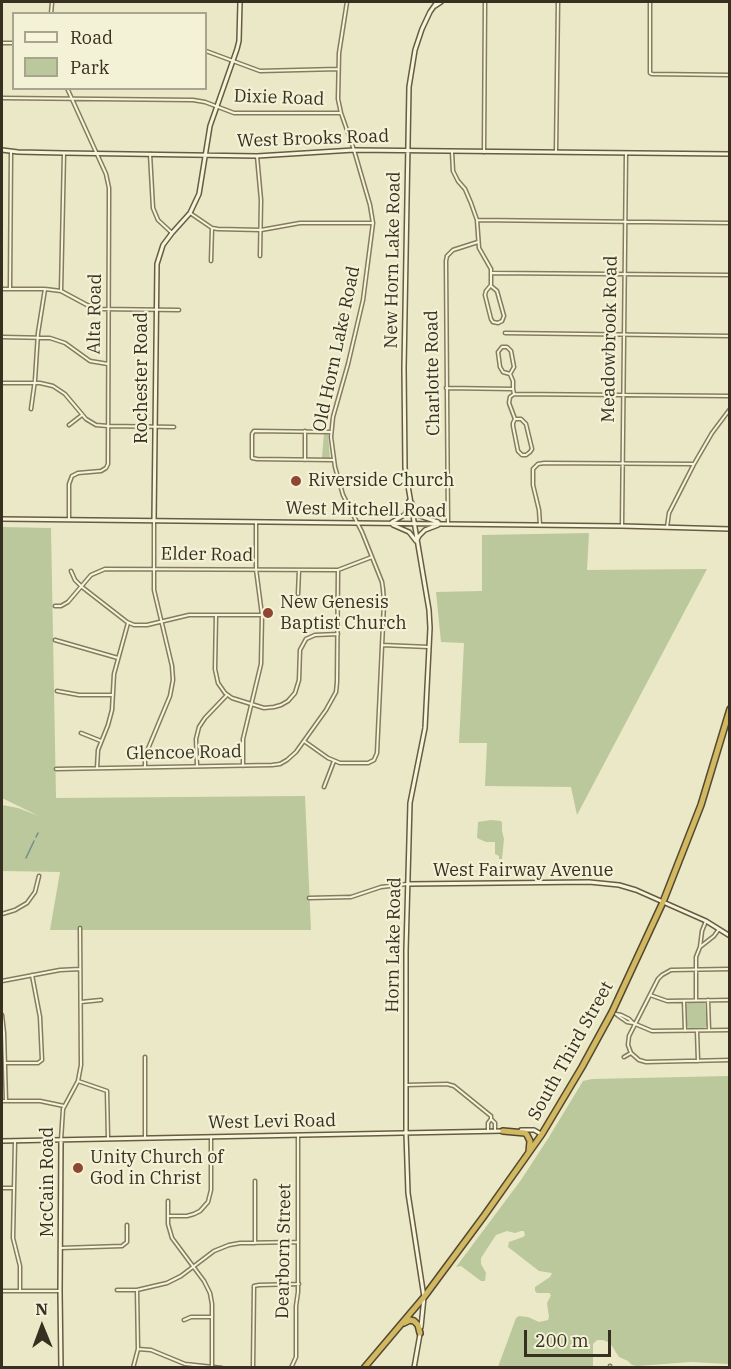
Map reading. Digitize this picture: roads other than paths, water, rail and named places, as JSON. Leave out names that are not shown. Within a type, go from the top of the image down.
[{"type":"highway","name":"South Third Street","points":[[364,1368],[424,1297],[529,1153],[614,1013],[663,902],[700,805],[729,709]]},
{"type":"highway","points":[[503,1131],[525,1133],[530,1141],[529,1153]]},
{"type":"highway","points":[[400,1325],[407,1321],[414,1321],[420,1333]]},
{"type":"street","name":"Rochester Road","points":[[145,767],[146,756],[167,704],[172,684],[172,666],[154,591],[153,568],[156,276],[162,247],[190,213],[199,194],[210,126],[239,41],[240,2]]},
{"type":"street","name":"Old Horn Lake Road","points":[[334,761],[345,764],[368,763],[374,760],[378,751],[384,592],[372,556],[343,495],[333,460],[331,432],[363,300],[373,223],[373,214],[338,99],[338,69],[347,2]]},
{"type":"street","points":[[430,12],[431,2]]},
{"type":"street","name":"New Horn Lake Road","points":[[414,524],[405,468],[404,398],[409,87],[415,50],[430,12],[439,2]]},
{"type":"street","points":[[484,152],[485,2]]},
{"type":"street","points":[[556,152],[558,2]]},
{"type":"street","points":[[650,2],[649,69],[652,74],[729,75]]},
{"type":"street","points":[[207,51],[260,71],[338,69]]},
{"type":"street","name":"Alta Road","points":[[68,90],[106,174],[109,188],[108,464],[101,471],[78,473],[72,476],[69,484],[69,519]]},
{"type":"street","name":"Dixie Road","points":[[2,98],[193,100],[234,114],[341,113]]},
{"type":"street","name":"West Brooks Road","points":[[2,150],[257,156],[354,150],[729,154]]},
{"type":"street","points":[[10,289],[11,151]]},
{"type":"street","points":[[452,152],[453,171],[465,189],[477,220],[478,242],[492,273],[491,286],[485,296],[491,320],[499,323],[503,320],[503,315],[497,291],[491,286]]},
{"type":"street","points":[[61,291],[63,285],[64,153]]},
{"type":"street","name":"Meadowbrook Road","points":[[622,526],[626,153]]},
{"type":"street","points":[[150,154],[153,207],[158,220],[172,233]]},
{"type":"street","points":[[257,156],[261,200],[260,256]]},
{"type":"street","points":[[190,213],[212,228],[261,230],[300,223],[373,223]]},
{"type":"street","points":[[477,220],[729,223]]},
{"type":"street","points":[[212,228],[212,261]]},
{"type":"street","name":"Charlotte Road","points":[[448,524],[446,259],[451,251],[478,242]]},
{"type":"street","points":[[492,273],[729,275]]},
{"type":"street","points":[[2,289],[61,291],[90,307],[109,310],[179,310]]},
{"type":"street","points":[[31,409],[45,289]]},
{"type":"street","points":[[505,333],[729,336]]},
{"type":"street","points":[[2,337],[50,338],[65,343],[90,361],[108,364]]},
{"type":"street","points":[[510,374],[514,367],[511,351],[502,347],[498,352],[500,367],[503,372],[510,374],[514,394]]},
{"type":"street","points":[[2,383],[35,383],[58,388],[82,415],[94,424],[174,427]]},
{"type":"street","points":[[446,388],[513,389]]},
{"type":"street","points":[[515,419],[521,419],[526,423],[532,449],[526,455],[518,451],[512,425],[515,419],[509,403],[510,397],[514,394],[729,396]]},
{"type":"street","points":[[667,527],[669,513],[694,464],[729,409]]},
{"type":"street","points":[[69,425],[82,415]]},
{"type":"street","points":[[331,432],[253,431],[252,458],[333,460]]},
{"type":"street","points":[[305,431],[305,460]]},
{"type":"street","points":[[540,525],[533,485],[533,469],[536,465],[544,463],[694,464]]},
{"type":"street","points":[[388,524],[406,514],[409,496]]},
{"type":"street","points":[[409,496],[418,515],[442,524]]},
{"type":"street","name":"West Mitchell Road","points":[[2,519],[729,529]]},
{"type":"street","points":[[243,766],[243,738],[261,668],[261,615],[256,569],[256,522]]},
{"type":"street","points":[[388,524],[408,530],[417,542]]},
{"type":"street","name":"Horn Lake Road","points":[[414,524],[429,610],[425,729],[410,803],[406,950],[408,1193],[424,1297],[414,1368]]},
{"type":"street","points":[[417,542],[425,530],[442,524]]},
{"type":"street","name":"Elder Road","points":[[55,606],[68,602],[91,575],[108,568],[338,570],[372,556]]},
{"type":"street","points":[[298,594],[299,570]]},
{"type":"street","name":"Glencoe Road","points":[[56,769],[243,766],[283,763],[294,755],[335,694],[338,570]]},
{"type":"street","points":[[71,572],[81,586],[129,623],[144,625],[184,615],[261,615]]},
{"type":"street","points":[[216,615],[215,672],[218,683],[226,695],[237,701],[264,708],[279,706],[295,692],[298,685],[300,650],[304,641],[315,635],[338,634]]},
{"type":"street","points":[[97,768],[97,755],[111,716],[113,677],[129,623]]},
{"type":"street","points":[[55,640],[118,658]]},
{"type":"street","points":[[382,645],[429,647]]},
{"type":"street","points":[[57,691],[79,695],[112,694]]},
{"type":"street","points":[[197,766],[196,739],[199,727],[205,717],[226,695]]},
{"type":"street","points":[[81,733],[101,741]]},
{"type":"street","points":[[304,741],[334,761],[324,787]]},
{"type":"street","points":[[2,914],[18,909],[27,903],[35,892],[39,876]]},
{"type":"street","name":"West Fairway Avenue","points":[[309,897],[354,896],[381,887],[408,884],[600,882],[632,888],[706,921],[729,936]]},
{"type":"street","points":[[696,1000],[696,957],[700,947],[702,928],[706,921]]},
{"type":"street","name":"McCain Road","points":[[61,1368],[62,1113],[78,1081],[81,1060],[80,928]]},
{"type":"street","points":[[700,947],[719,929]]},
{"type":"street","points":[[701,937],[708,940]]},
{"type":"street","points":[[2,981],[63,969],[80,969]]},
{"type":"street","points":[[729,969],[665,972],[658,979],[634,1023],[628,1041],[631,1053],[639,1060],[646,1062],[729,1060]]},
{"type":"street","points":[[5,1063],[38,1063],[42,1060],[40,1017],[32,975]]},
{"type":"street","points":[[650,995],[666,1001],[729,1000]]},
{"type":"street","points":[[81,1002],[101,1000]]},
{"type":"street","points":[[708,1000],[709,1030]]},
{"type":"street","points":[[684,1001],[685,1031]]},
{"type":"street","points":[[614,1013],[654,1031],[729,1030]]},
{"type":"street","points":[[2,1016],[5,1063],[4,1101],[40,1101],[64,1106]]},
{"type":"street","points":[[697,1030],[698,1061]]},
{"type":"street","points":[[624,1057],[631,1053]]},
{"type":"street","points":[[145,1057],[145,1139]]},
{"type":"street","points":[[78,1081],[107,1091],[108,1139]]},
{"type":"street","points":[[406,1085],[447,1084],[454,1086],[491,1116],[495,1123],[495,1131]]},
{"type":"street","points":[[488,1131],[488,1123],[491,1119]]},
{"type":"street","name":"West Levi Road","points":[[2,1141],[534,1130],[542,1134]]},
{"type":"street","name":"Dearborn Street","points":[[291,1368],[296,1357],[298,1135]]},
{"type":"street","points":[[168,1216],[195,1214],[208,1202],[211,1190],[211,1137]]},
{"type":"street","points":[[15,1141],[13,1241],[20,1269],[20,1291]]},
{"type":"street","points":[[255,1181],[255,1243]]},
{"type":"street","points":[[2,1188],[13,1188]]},
{"type":"street","points":[[168,1201],[169,1229],[172,1238],[204,1281],[212,1301],[212,1367]]},
{"type":"street","points":[[61,1248],[123,1246],[127,1242],[127,1225]]},
{"type":"street","points":[[117,1290],[137,1290],[172,1282],[221,1247],[235,1244],[298,1242]]},
{"type":"street","points":[[253,1368],[254,1286],[298,1284]]},
{"type":"street","points":[[2,1290],[60,1291]]},
{"type":"street","points":[[132,1368],[138,1349],[137,1290]]},
{"type":"street","points":[[184,1320],[191,1317],[212,1317]]},
{"type":"street","points":[[138,1349],[151,1350],[185,1364],[222,1368]]},
{"type":"waterway","points":[[36,837],[38,833]]},
{"type":"waterway","points":[[26,858],[34,841]]},
{"type":"place","name":"Riverside Church","points":[[296,481]]},
{"type":"place","name":"New Genesis Baptist Church","points":[[268,613]]},
{"type":"place","name":"Unity Church of God in Christ","points":[[78,1168]]}]
